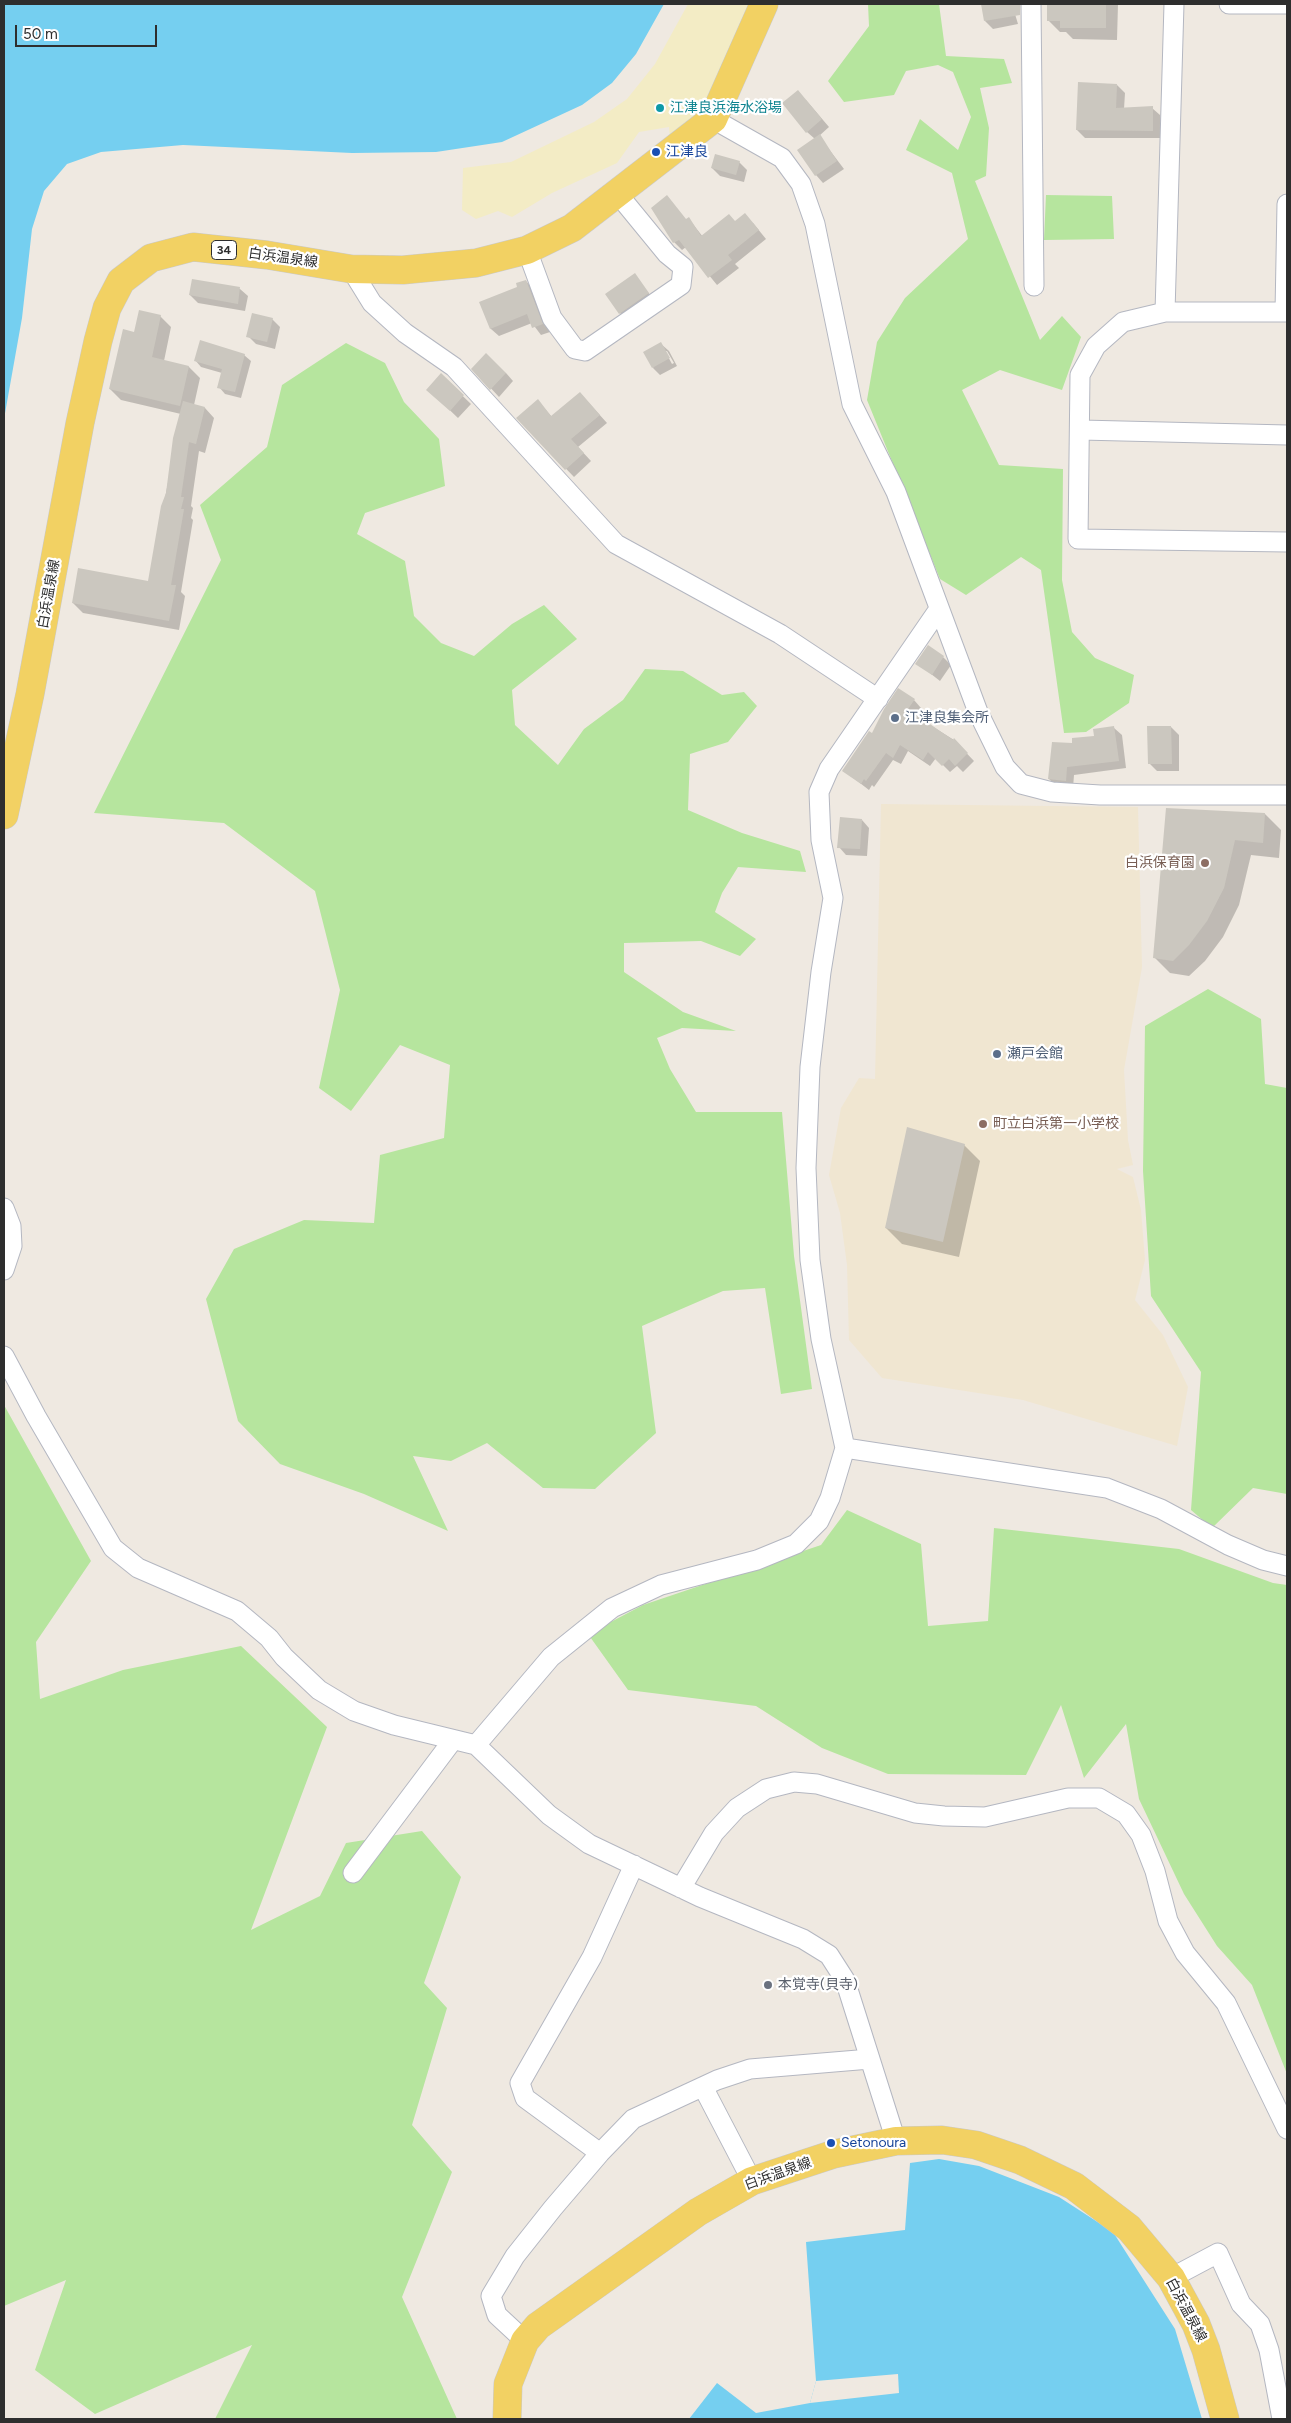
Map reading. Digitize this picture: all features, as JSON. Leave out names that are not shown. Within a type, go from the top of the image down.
[{"type":"main road","name":"白浜温泉線","points":[[4,815],[30,694],[80,423],[107,308],[121,281],[151,258],[193,247],[267,255],[351,269],[403,270],[476,263],[528,250],[572,228],[713,119],[764,4]]},
{"type":"main road","name":"白浜温泉線","points":[[507,2419],[508,2384],[525,2340],[538,2326],[681,2223],[752,2181],[834,2154],[896,2141],[942,2140],[976,2145],[1020,2160],[1074,2186],[1129,2228],[1171,2278],[1196,2324],[1206,2350],[1225,2419]]},
{"type":"street","points":[[1031,4],[1034,286]]},
{"type":"street","points":[[1165,312],[1174,4]]},
{"type":"street","points":[[1229,4],[1287,4]]},
{"type":"street","points":[[713,119],[782,158],[801,184],[815,224],[852,404],[896,492],[982,720],[1005,767],[1022,784],[1052,792],[1100,795],[1287,795]]},
{"type":"street","points":[[528,250],[552,318],[576,349],[585,351],[681,285],[683,267],[667,254],[617,193]]},
{"type":"street","points":[[1287,204],[1286,312],[1165,312],[1123,322],[1096,346],[1080,375],[1081,430],[1078,539],[1287,542]]},
{"type":"street","points":[[351,269],[372,303],[405,333],[454,367],[616,544],[780,634],[878,699]]},
{"type":"street","points":[[1081,430],[1287,435]]},
{"type":"street","points":[[476,1745],[551,1657],[612,1608],[661,1585],[758,1560],[796,1544],[819,1520],[826,1506],[845,1448],[821,1339],[810,1260],[806,1176],[810,1066],[821,972],[833,898],[821,840],[819,792],[829,769],[939,610]]},
{"type":"street","points":[[4,1208],[11,1226],[12,1246],[4,1270]]},
{"type":"street","points":[[4,1356],[36,1416],[113,1548],[138,1568],[237,1612],[269,1638],[284,1657],[319,1690],[347,1707],[394,1725],[476,1745],[549,1815],[590,1844],[682,1888],[803,1939],[829,1955],[845,1980],[896,2141]]},
{"type":"street","points":[[845,1448],[1107,1488],[1161,1509],[1228,1545],[1263,1560],[1287,1566]]},
{"type":"street","points":[[354,1873],[453,1740]]},
{"type":"street","points":[[682,1888],[714,1833],[737,1808],[766,1788],[794,1782],[817,1784],[916,1813],[944,1816],[985,1817],[1068,1798],[1099,1798],[1126,1814],[1141,1835],[1155,1871],[1168,1921],[1185,1954],[1226,2004],[1287,2129]]},
{"type":"street","points":[[600,2153],[526,2098],[520,2083],[592,1957],[634,1866]]},
{"type":"street","points":[[525,2340],[497,2315],[491,2296],[515,2256],[600,2153],[633,2119],[716,2080],[750,2069],[870,2060]]},
{"type":"street","points":[[703,2087],[752,2181]]},
{"type":"street","points":[[1171,2278],[1218,2253],[1241,2304],[1260,2324],[1269,2350],[1282,2419]]},
{"type":"shaded area","name":"町立白浜第一小学校","points":[[881,804],[1138,807],[1142,967],[1124,1070],[1128,1140],[1133,1165],[1117,1169],[1133,1177],[1141,1210],[1145,1260],[1135,1300],[1163,1335],[1188,1387],[1177,1446],[1023,1400],[882,1378],[849,1340],[847,1265],[840,1213],[829,1175],[841,1108],[859,1078],[875,1079]]},
{"type":"green space","points":[[868,4],[939,4],[946,56],[1004,59],[1012,83],[980,88],[989,128],[986,176],[975,181],[1040,340],[1062,316],[1081,337],[1062,390],[1000,370],[962,390],[999,465],[1063,469],[1062,580],[1072,632],[1095,658],[1134,675],[1129,703],[1086,732],[1064,733],[1041,570],[1021,557],[966,595],[940,579],[867,400],[877,342],[905,298],[968,239],[952,173],[906,150],[920,119],[958,150],[971,117],[953,72],[938,65],[906,71],[894,95],[844,102],[828,81],[869,26]]},
{"type":"green space","points":[[1046,195],[1112,196],[1114,239],[1044,240]]},
{"type":"green space","points":[[346,343],[385,363],[404,402],[439,439],[445,486],[365,513],[357,534],[405,561],[414,616],[441,643],[474,656],[512,624],[544,605],[577,639],[512,690],[515,725],[558,765],[584,729],[623,700],[645,669],[683,671],[722,695],[744,692],[757,706],[728,742],[690,754],[688,810],[742,833],[800,851],[806,872],[738,867],[722,893],[715,912],[756,939],[740,956],[701,941],[624,943],[624,972],[683,1012],[736,1031],[682,1028],[657,1038],[670,1069],[696,1112],[782,1112],[794,1256],[812,1389],[781,1394],[765,1288],[723,1291],[642,1326],[656,1433],[595,1489],[543,1488],[487,1443],[451,1461],[413,1456],[448,1531],[364,1494],[280,1464],[238,1421],[206,1299],[234,1249],[304,1220],[374,1223],[380,1155],[444,1138],[450,1065],[400,1045],[351,1111],[319,1088],[340,990],[315,891],[224,823],[94,813],[221,560],[200,505],[267,447],[282,385]]},
{"type":"green space","points":[[1208,989],[1261,1019],[1265,1084],[1287,1088],[1287,1494],[1253,1488],[1212,1528],[1191,1510],[1201,1372],[1151,1296],[1143,1171],[1145,1026]]},
{"type":"green space","points":[[4,1405],[91,1561],[36,1642],[40,1699],[123,1670],[241,1646],[327,1727],[251,1930],[320,1896],[346,1843],[422,1831],[461,1877],[424,1983],[447,2008],[412,2125],[452,2172],[402,2297],[457,2419],[215,2419],[252,2345],[95,2414],[35,2370],[66,2280],[4,2306]]},
{"type":"green space","points":[[847,1510],[921,1544],[928,1626],[988,1621],[994,1528],[1179,1549],[1273,1583],[1287,1585],[1287,2074],[1252,1985],[1217,1946],[1184,1894],[1139,1799],[1126,1724],[1084,1778],[1061,1705],[1026,1775],[888,1774],[822,1748],[756,1706],[628,1690],[588,1634],[643,1605],[821,1545]]},
{"type":"sand","name":"江津良浜海水浴場","points":[[688,4],[752,4],[715,95],[698,117],[670,142],[669,127],[639,132],[617,163],[552,193],[512,217],[498,211],[476,219],[462,210],[463,168],[511,162],[594,122],[627,99],[655,64]]},
{"type":"water","points":[[4,4],[664,4],[636,54],[612,83],[582,105],[502,142],[436,152],[352,153],[183,145],[101,152],[67,164],[44,191],[32,229],[22,318],[4,419]]},
{"type":"water","points":[[939,2159],[979,2166],[1059,2197],[1113,2232],[1175,2329],[1202,2419],[689,2419],[717,2383],[756,2413],[810,2403],[816,2381],[806,2242],[905,2230],[910,2163]]},
{"type":"pier","points":[[898,2374],[899,2393],[810,2403],[816,2381]]},
{"type":"building","points":[[981,4],[1020,4],[1020,15],[984,21]]},
{"type":"building","points":[[1047,4],[1106,4],[1106,28],[1060,28],[1060,21],[1047,21]]},
{"type":"building","points":[[1078,82],[1117,84],[1116,108],[1153,106],[1153,131],[1076,130]]},
{"type":"building","points":[[798,90],[822,119],[806,133],[782,103]]},
{"type":"building","points":[[820,134],[837,161],[815,176],[797,150]]},
{"type":"building","points":[[715,154],[740,161],[736,175],[711,168]]},
{"type":"building","points":[[667,195],[686,219],[689,217],[701,236],[729,214],[735,221],[745,213],[759,230],[728,255],[732,260],[708,278],[679,240],[673,243],[651,208]]},
{"type":"building","points":[[635,273],[649,293],[619,314],[605,294]]},
{"type":"building","points":[[192,279],[240,287],[238,304],[189,295]]},
{"type":"building","points":[[526,280],[543,324],[532,328],[527,314],[490,329],[479,302],[517,287],[516,283]]},
{"type":"building","points":[[139,310],[161,315],[152,357],[189,366],[180,406],[109,389],[123,329],[134,332]]},
{"type":"building","points":[[252,313],[273,318],[267,342],[246,337]]},
{"type":"building","points":[[200,340],[245,354],[235,392],[217,388],[222,369],[194,361]]},
{"type":"building","points":[[661,342],[670,358],[652,368],[643,352]]},
{"type":"building","points":[[486,353],[506,373],[490,390],[471,369]]},
{"type":"building","points":[[441,373],[464,395],[450,411],[426,390]]},
{"type":"building","points":[[580,392],[600,415],[571,439],[584,453],[565,470],[516,418],[538,399],[551,416]]},
{"type":"building","points":[[183,401],[205,407],[196,444],[189,442],[181,497],[184,497],[181,509],[184,509],[171,585],[176,585],[169,621],[72,603],[78,568],[148,581],[161,506],[166,493],[173,438]]},
{"type":"building","points":[[928,645],[944,656],[932,675],[915,664]]},
{"type":"building","points":[[898,688],[915,699],[908,709],[953,740],[954,738],[968,753],[955,766],[949,759],[942,766],[928,752],[923,760],[900,745],[893,758],[886,753],[866,781],[864,779],[861,784],[842,771],[869,731],[872,733],[884,709]]},
{"type":"building","points":[[1114,726],[1119,761],[1067,767],[1066,781],[1048,779],[1052,742],[1072,743],[1072,738],[1094,736],[1093,729]]},
{"type":"building","points":[[1147,726],[1171,726],[1172,764],[1148,764]]},
{"type":"building","points":[[1166,808],[1265,813],[1263,843],[1235,840],[1224,888],[1207,921],[1189,945],[1173,961],[1153,958]]},
{"type":"building","points":[[840,817],[862,819],[860,849],[837,848]]},
{"type":"building","points":[[907,1127],[965,1144],[943,1242],[885,1228]]},
{"type":"place","name":"江津良浜海水浴場","points":[[660,108]]},
{"type":"place","name":"江津良","points":[[656,152]]},
{"type":"place","name":"江津良集会所","points":[[895,718]]},
{"type":"place","name":"白浜保育園","points":[[1205,863]]},
{"type":"place","name":"瀬戸会館","points":[[997,1054]]},
{"type":"place","name":"町立白浜第一小学校","points":[[983,1124]]},
{"type":"place","name":"本覚寺(貝寺)","points":[[768,1985]]},
{"type":"place","name":"Setonoura","points":[[831,2143]]}]
